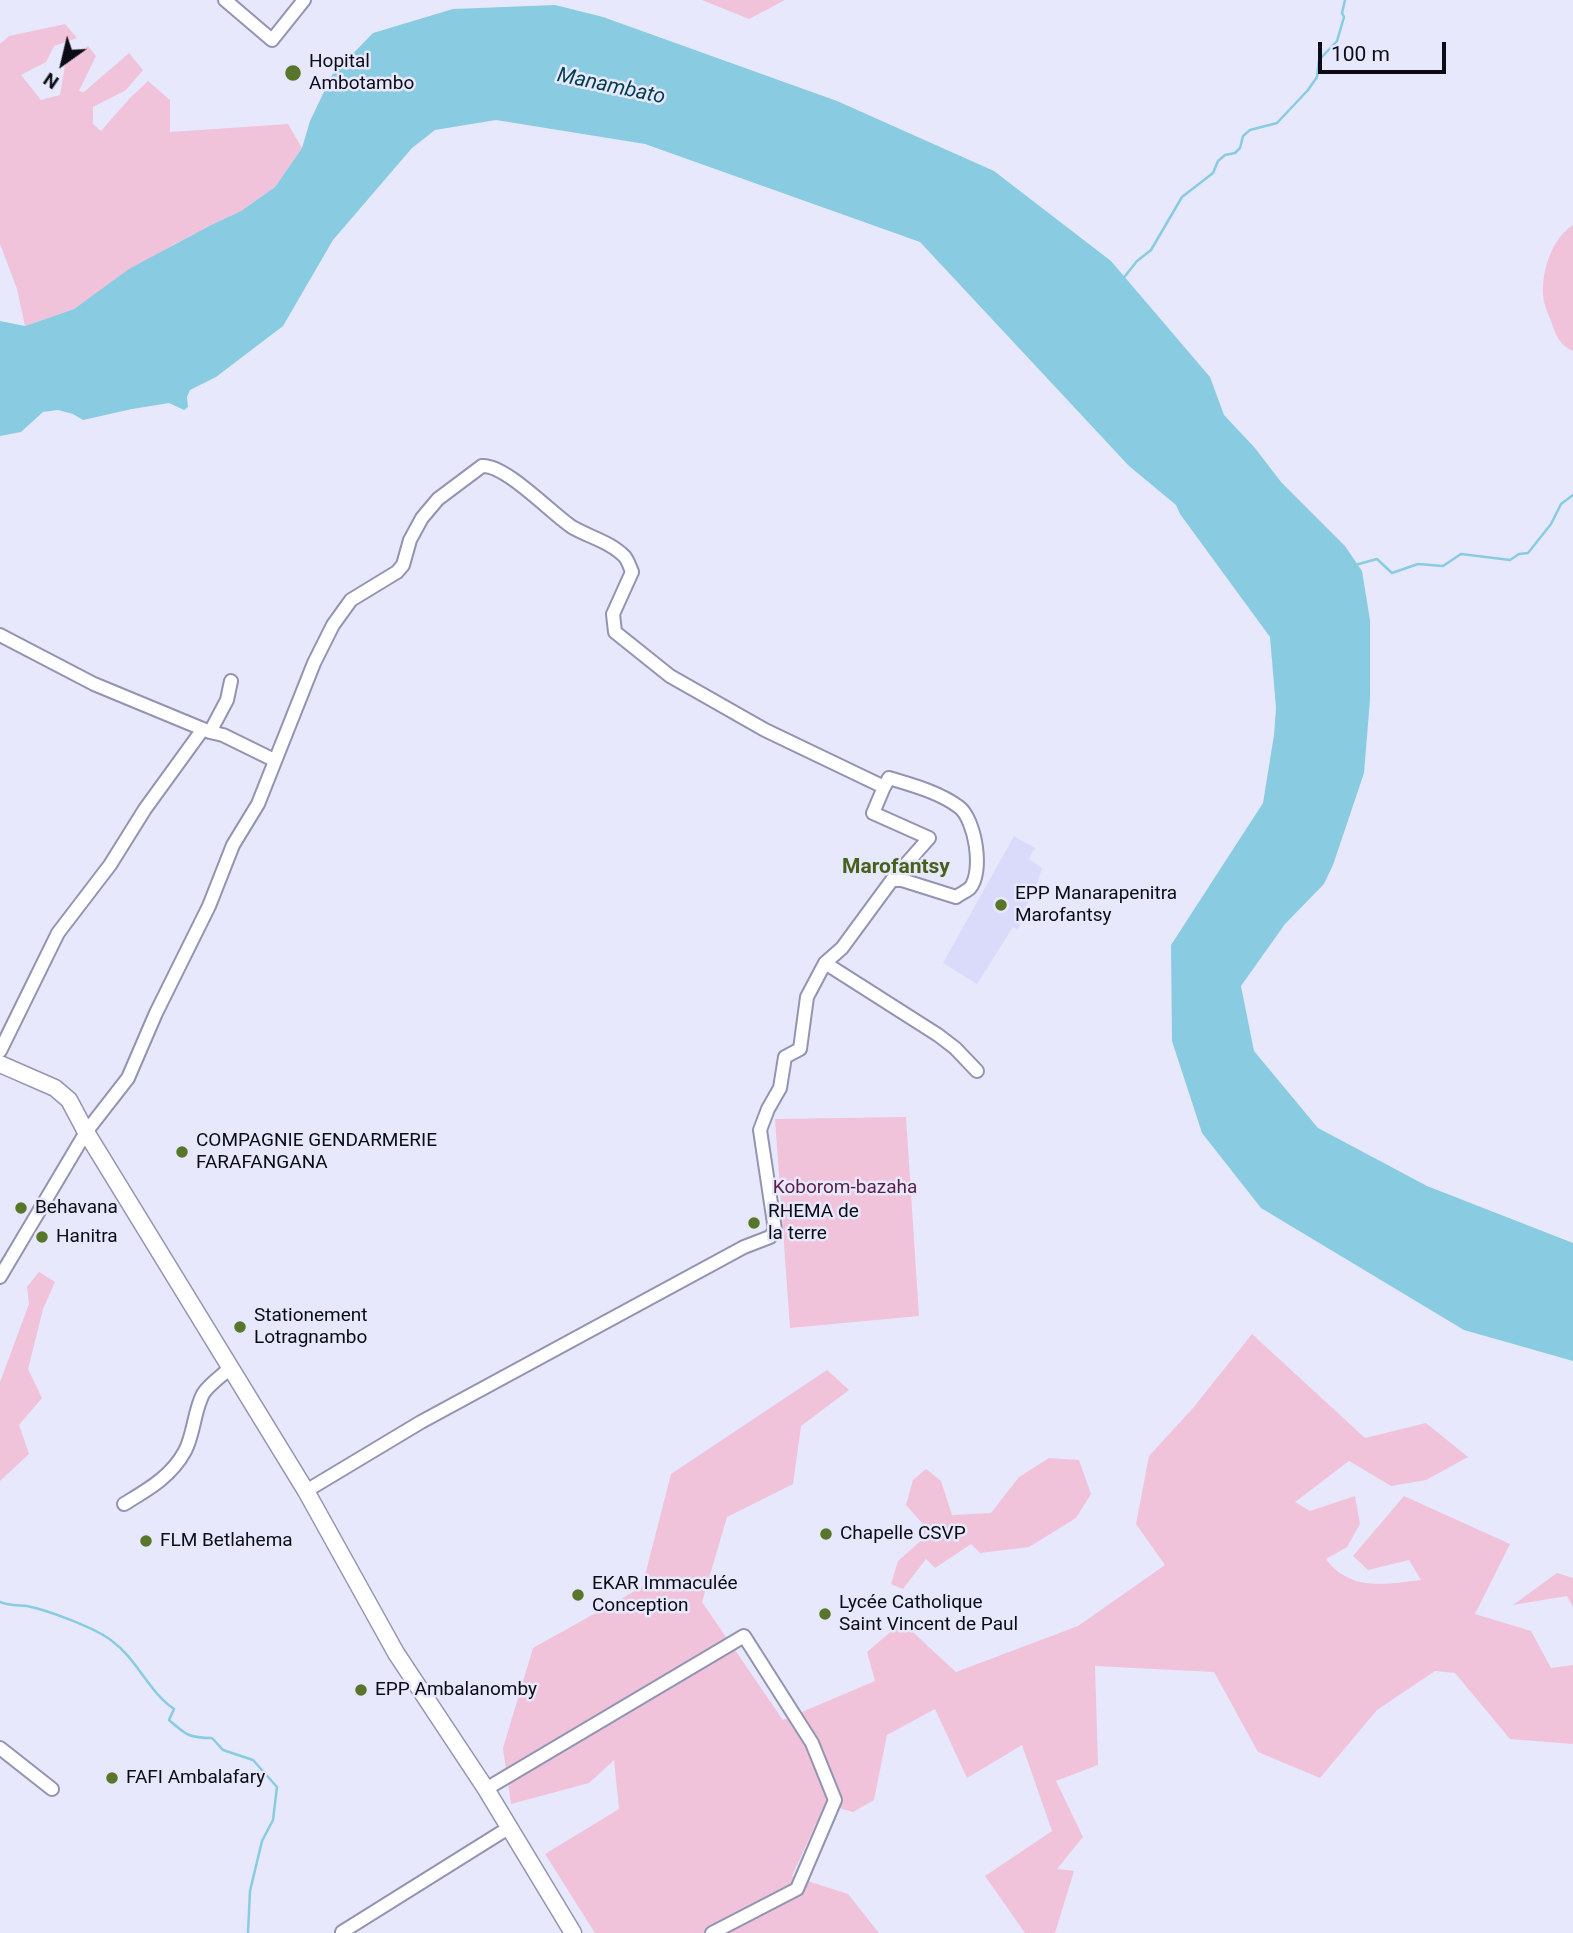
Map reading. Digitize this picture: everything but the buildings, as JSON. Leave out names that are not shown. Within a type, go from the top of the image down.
[{"type":"main road","points":[[0,1065],[55,1087],[69,1100],[306,1491],[397,1653],[510,1827],[573,1933]]},
{"type":"street","points":[[225,0],[272,40],[304,0]]},
{"type":"street","points":[[0,1277],[86,1132],[128,1078],[156,1013],[209,905],[233,845],[258,804],[314,663],[333,625],[351,600],[397,572],[403,565],[410,540],[422,518],[438,499],[482,466],[489,465],[511,478],[572,527],[612,547],[626,558],[632,572],[613,614],[615,632],[670,676],[765,730],[884,787]]},
{"type":"street","points":[[0,635],[94,684],[207,731],[223,734],[274,760]]},
{"type":"street","points":[[0,1051],[58,933],[110,865],[145,809],[207,731],[227,701],[231,681]]},
{"type":"street","points":[[306,1491],[421,1422],[744,1247],[770,1237],[775,1230],[773,1205],[761,1130],[780,1087],[785,1057],[800,1049],[807,997],[825,963],[842,948],[892,880],[929,838],[873,813],[889,778],[920,787],[961,808],[975,839],[978,868],[970,888],[956,897],[902,880],[892,880]]},
{"type":"street","points":[[825,963],[938,1035],[977,1071]]},
{"type":"street","points":[[124,1504],[156,1485],[174,1468],[192,1434],[203,1395],[230,1367]]},
{"type":"street","points":[[486,1789],[744,1636],[812,1743],[835,1800],[797,1889],[712,1933]]},
{"type":"street","points":[[0,1748],[52,1789]]},
{"type":"street","points":[[342,1932],[510,1827]]},
{"type":"shaded area","name":"EPP Manarapenitra Marofantsy","points":[[1014,836],[1035,848],[1029,859],[1042,868],[1034,892],[1019,918],[1022,921],[1018,930],[1013,927],[977,984],[943,963]]},
{"type":"green space","points":[[702,0],[785,0],[749,19]]},
{"type":"green space","points":[[65,24],[77,38],[54,46],[46,62],[21,75],[41,100],[60,95],[66,59],[88,46],[96,56],[79,91],[84,92],[129,53],[143,70],[126,90],[93,107],[93,124],[101,131],[148,81],[170,100],[170,132],[288,124],[302,148],[275,187],[241,211],[173,245],[74,309],[25,326],[17,289],[0,244],[0,44],[9,36]]},
{"type":"green space","points":[[1573,225],[1573,351],[1561,343],[1556,335],[1543,294],[1544,275],[1550,255],[1559,238]]},
{"type":"green space","name":"Koborom-bazaha","points":[[906,1117],[919,1316],[790,1328],[775,1119]]},
{"type":"green space","points":[[39,1272],[55,1282],[43,1309],[28,1369],[42,1398],[19,1425],[29,1454],[0,1481],[0,1382],[29,1304],[27,1287]]},
{"type":"green space","points":[[1252,1334],[1365,1438],[1426,1423],[1468,1457],[1426,1480],[1391,1486],[1349,1461],[1295,1502],[1310,1511],[1355,1496],[1360,1524],[1347,1547],[1326,1559],[1336,1570],[1357,1581],[1382,1584],[1421,1580],[1409,1560],[1368,1570],[1353,1556],[1404,1496],[1510,1544],[1475,1614],[1531,1631],[1551,1668],[1573,1665],[1573,1744],[1510,1739],[1455,1673],[1435,1671],[1377,1710],[1320,1778],[1258,1752],[1214,1672],[1095,1666],[1098,1765],[1056,1781],[1083,1837],[1057,1869],[1074,1871],[1055,1933],[1025,1933],[985,1876],[1052,1831],[1022,1745],[967,1778],[935,1709],[887,1735],[874,1800],[853,1812],[825,1804],[792,1876],[848,1894],[879,1933],[595,1933],[545,1854],[619,1809],[614,1760],[589,1783],[511,1804],[503,1748],[533,1648],[642,1587],[671,1474],[827,1370],[849,1390],[801,1426],[793,1484],[727,1517],[702,1602],[783,1720],[875,1681],[867,1652],[902,1622],[956,1672],[1078,1626],[1165,1565],[1136,1524],[1149,1456],[1193,1408]]},
{"type":"green space","points":[[1049,1458],[1079,1460],[1091,1494],[1076,1518],[1029,1547],[980,1553],[971,1544],[935,1568],[926,1559],[903,1589],[891,1584],[898,1561],[925,1537],[922,1523],[906,1505],[913,1480],[926,1469],[941,1481],[952,1515],[991,1513],[1019,1477]]},
{"type":"green space","points":[[1557,1573],[1573,1578],[1573,1607],[1567,1596],[1513,1605]]},
{"type":"water","name":"Manambato","points":[[555,5],[603,17],[837,101],[994,171],[1111,261],[1210,377],[1224,415],[1255,448],[1281,482],[1345,546],[1362,571],[1370,620],[1370,700],[1364,773],[1324,884],[1285,924],[1241,986],[1254,1051],[1318,1128],[1427,1186],[1573,1243],[1573,1361],[1464,1330],[1261,1208],[1202,1133],[1172,1041],[1171,945],[1263,803],[1276,708],[1270,637],[1176,505],[1129,466],[920,242],[645,144],[496,120],[435,130],[412,148],[333,240],[283,326],[216,377],[190,390],[187,397],[188,407],[184,410],[169,403],[83,420],[58,410],[43,412],[21,432],[0,436],[0,321],[25,326],[74,309],[129,269],[241,211],[275,187],[302,148],[310,121],[332,75],[373,33],[453,9]]},
{"type":"waterway","points":[[1122,280],[1137,261],[1151,250],[1182,197],[1213,173],[1218,161],[1225,155],[1235,153],[1240,148],[1243,136],[1250,130],[1277,123],[1308,90],[1317,77],[1319,60],[1337,41],[1344,17],[1342,13],[1345,0]]},
{"type":"waterway","points":[[1355,565],[1377,559],[1392,573],[1418,564],[1443,566],[1461,554],[1510,560],[1519,554],[1528,553],[1551,524],[1561,504],[1573,495]]},
{"type":"waterway","points":[[0,1602],[46,1611],[105,1636],[121,1648],[157,1693],[174,1709],[169,1720],[184,1732],[212,1738],[223,1750],[253,1760],[277,1787],[273,1820],[262,1841],[250,1891],[248,1933]]},
{"type":"place","name":"Hopital Ambotambo","points":[[293,73]]},
{"type":"place","name":"EPP Manarapenitra Marofantsy","points":[[1001,905]]},
{"type":"place","name":"COMPAGNIE GENDARMERIE FARAFANGANA","points":[[182,1152]]},
{"type":"place","name":"Behavana","points":[[21,1208]]},
{"type":"place","name":"RHEMA de la terre","points":[[754,1223]]},
{"type":"place","name":"Hanitra","points":[[42,1237]]},
{"type":"place","name":"Stationement Lotragnambo","points":[[240,1327]]},
{"type":"place","name":"Chapelle CSVP","points":[[826,1534]]},
{"type":"place","name":"FLM Betlahema","points":[[146,1541]]},
{"type":"place","name":"EKAR Immaculée Conception","points":[[578,1595]]},
{"type":"place","name":"Lycée Catholique Saint Vincent de Paul","points":[[825,1614]]},
{"type":"place","name":"EPP Ambalanomby","points":[[361,1690]]},
{"type":"place","name":"FAFI Ambalafary","points":[[112,1778]]},
{"type":"district","name":"Marofantsy","points":[[896,868]]}]
